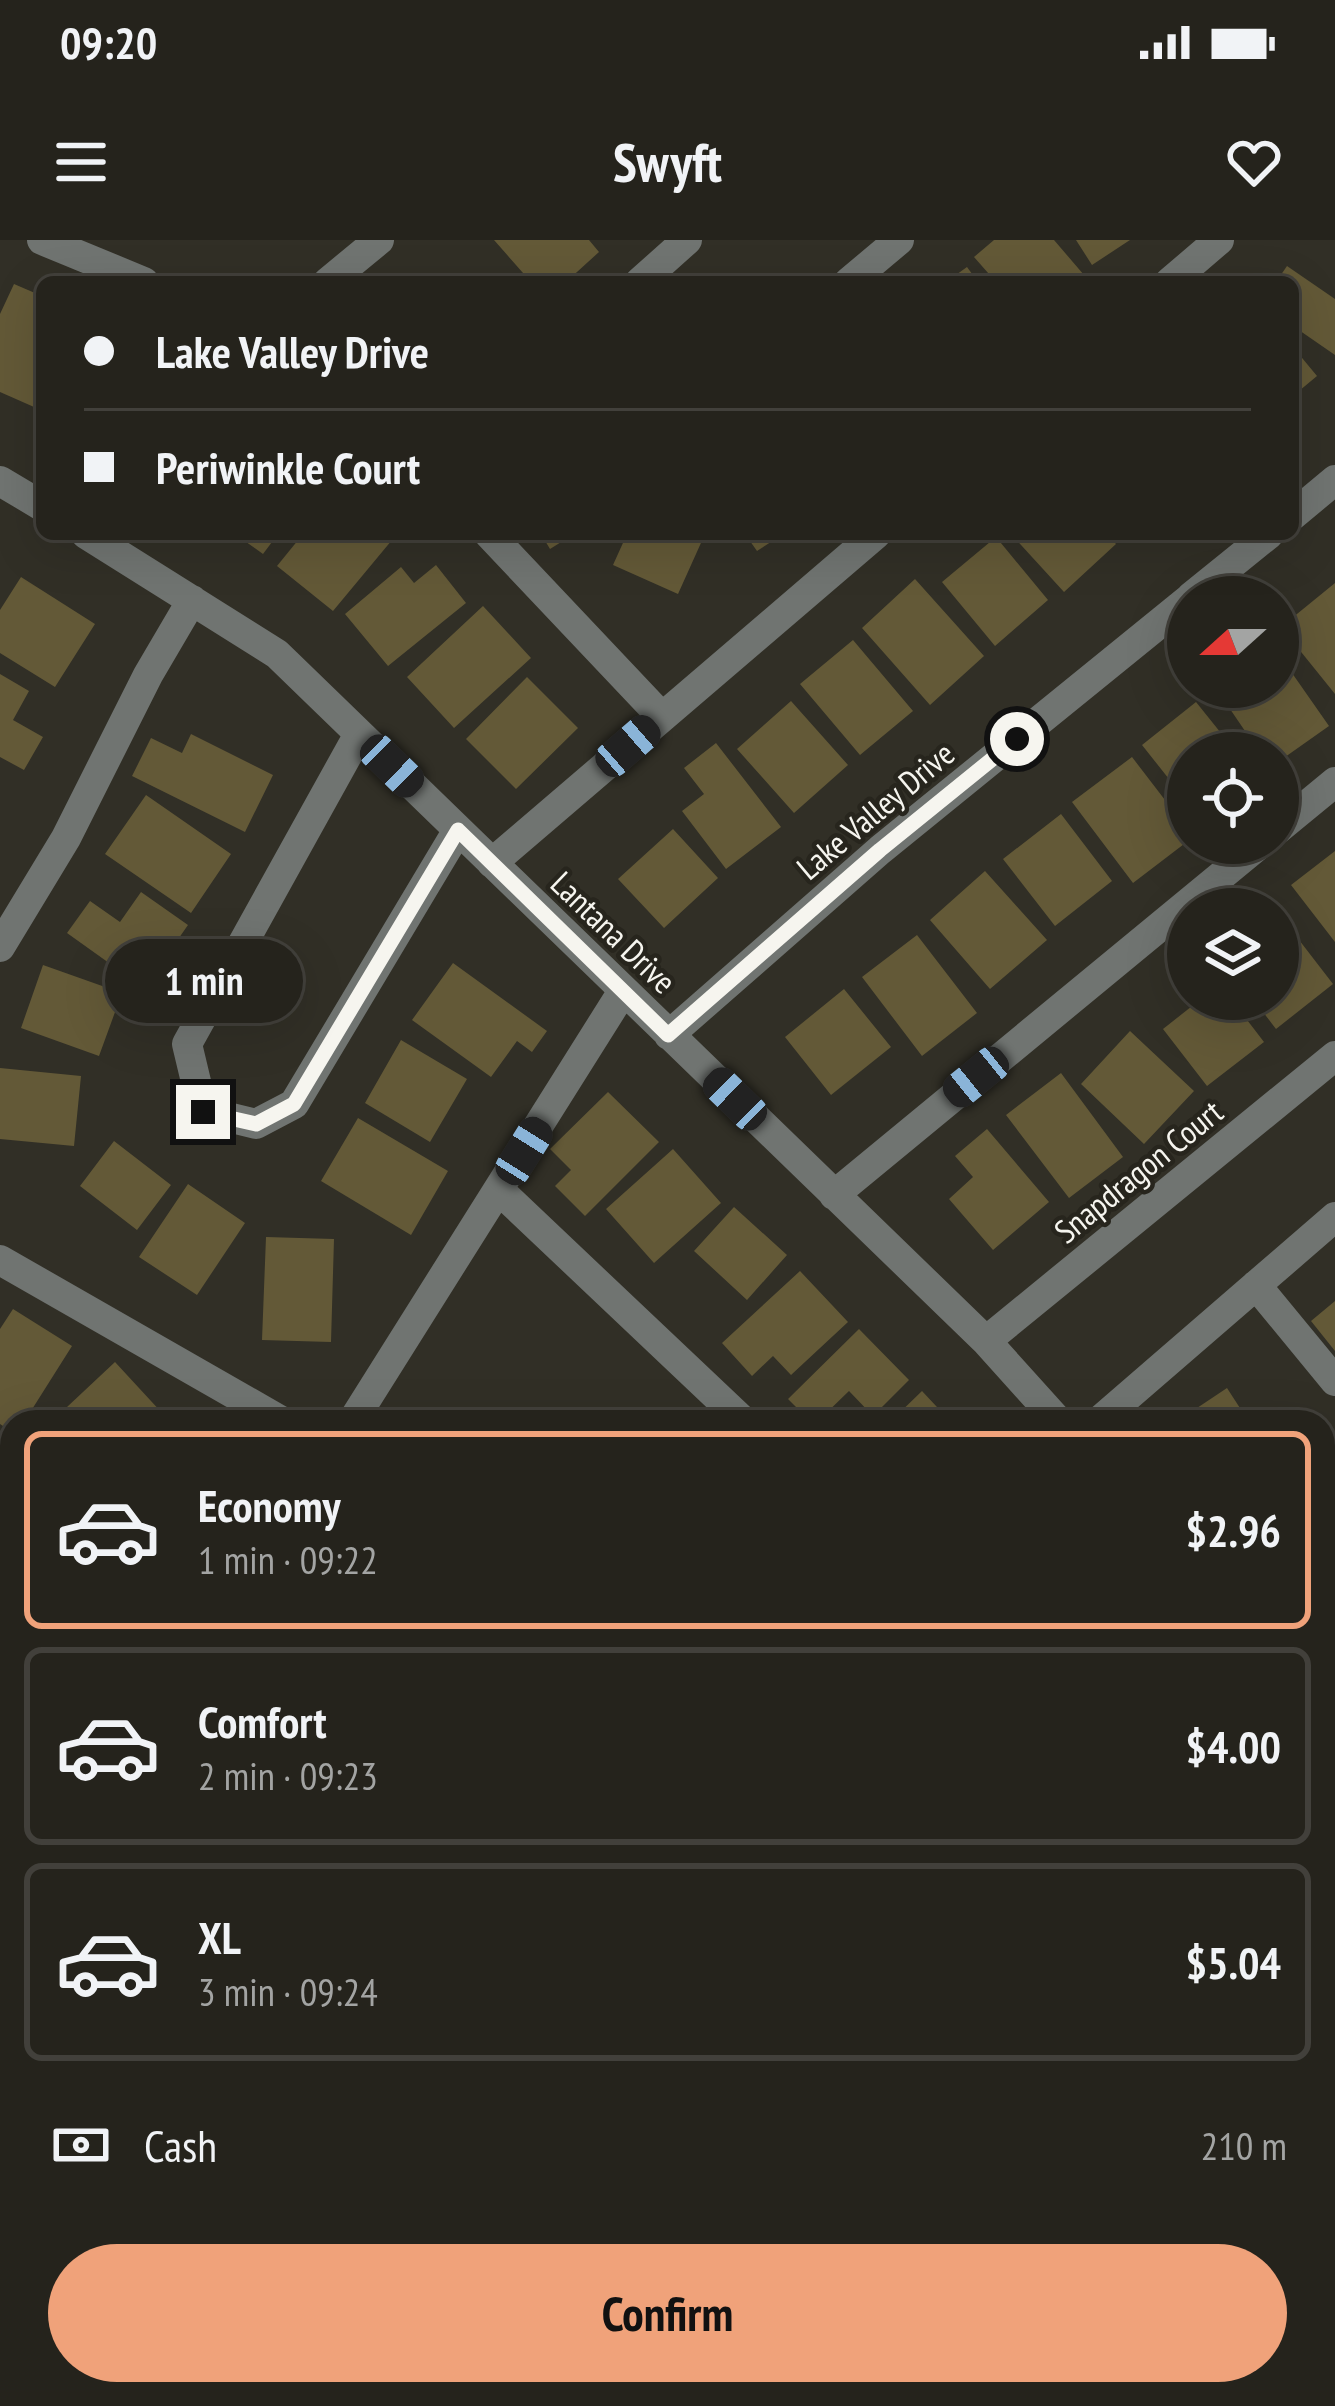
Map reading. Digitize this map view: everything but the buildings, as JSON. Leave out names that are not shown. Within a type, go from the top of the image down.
[{"type":"street","points":[[42,240],[129,276]]},
{"type":"street","points":[[335,276],[379,240]]},
{"type":"street","points":[[647,276],[687,240]]},
{"type":"street","points":[[856,276],[899,240]]},
{"type":"street","points":[[1177,276],[1219,240]]},
{"type":"street","points":[[1,484],[36,503]]},
{"type":"street","points":[[1299,511],[1330,496]]},
{"type":"street","name":"Lantana Drive","points":[[96,540],[278,654],[986,1341],[1039,1410]]},
{"type":"street","points":[[495,540],[662,717]]},
{"type":"street","points":[[492,863],[869,540]]},
{"type":"street","name":"Lake Valley Drive","points":[[1217,576],[1262,540]]},
{"type":"street","points":[[0,947],[66,838],[191,600]]},
{"type":"street","name":"Lake Valley Drive","points":[[668,1035],[880,850],[1167,617]]},
{"type":"street","points":[[359,734],[187,1044],[203,1112],[256,1124],[294,1104],[458,830]]},
{"type":"street","points":[[1299,812],[1335,782]]},
{"type":"street","points":[[834,1195],[1236,864]]},
{"type":"street","points":[[360,1410],[623,991]]},
{"type":"street","name":"Snapdragon Court","points":[[986,1341],[1335,1056]]},
{"type":"street","points":[[500,1191],[731,1410]]},
{"type":"street","points":[[1112,1410],[1335,1217]]},
{"type":"street","points":[[0,1260],[262,1410]]},
{"type":"street","points":[[1256,1285],[1335,1381]]},
{"type":"route","points":[[203,1112],[256,1124],[294,1104],[458,830],[668,1035],[880,850],[1017,739]]}]
